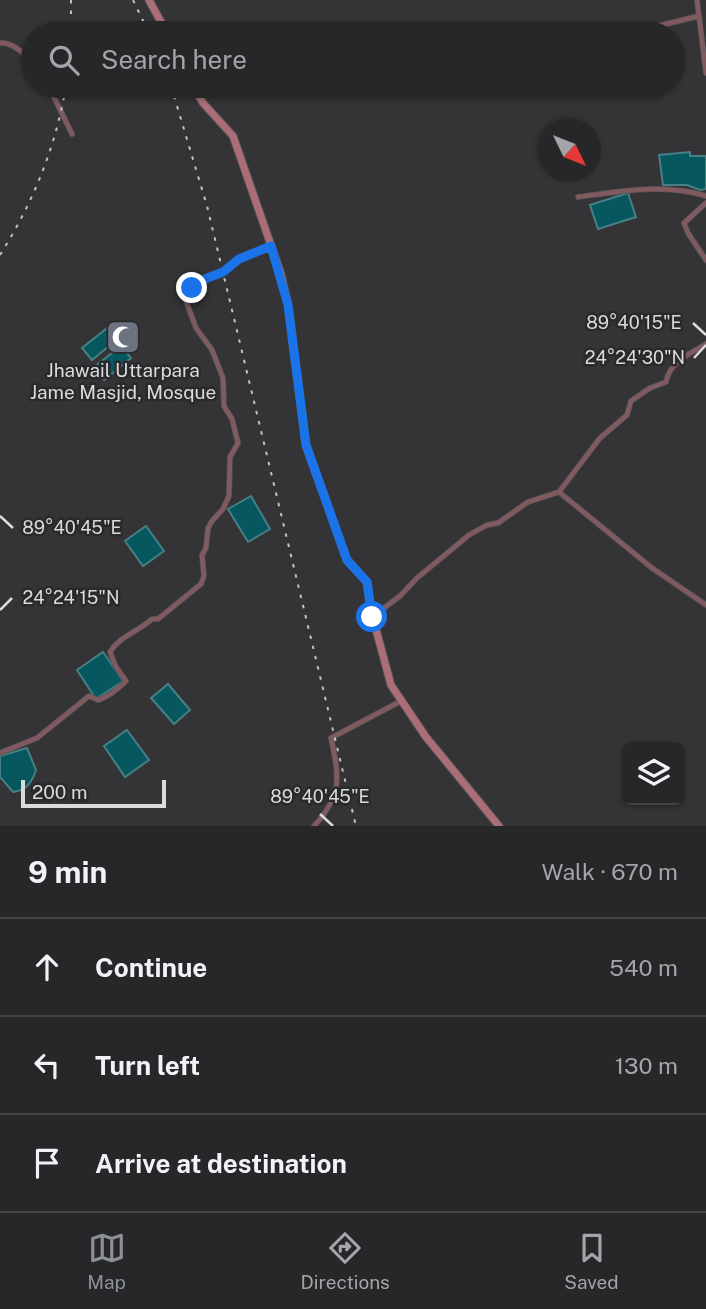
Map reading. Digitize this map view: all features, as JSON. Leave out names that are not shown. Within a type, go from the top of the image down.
[{"type":"main road","points":[[149,0],[160,21]]},
{"type":"main road","points":[[200,98],[233,136],[271,246],[288,305],[306,445],[347,560],[367,582],[371,611],[391,685],[426,737],[499,826]]},
{"type":"street","points":[[697,0],[706,73]]},
{"type":"street","points":[[678,21],[699,16]]},
{"type":"street","points":[[0,43],[6,43],[21,51]]},
{"type":"street","points":[[54,98],[72,134]]},
{"type":"street","points":[[578,197],[647,187],[692,191],[706,196]]},
{"type":"street","points":[[706,202],[684,223],[706,260]]},
{"type":"street","points":[[0,753],[37,738],[89,696],[98,700],[107,697],[122,685],[126,681],[110,652],[114,645],[131,631],[146,626],[152,619],[158,619],[201,584],[204,576],[202,555],[206,548],[208,528],[223,509],[229,496],[230,457],[238,443],[232,419],[224,406],[223,377],[212,351],[196,328],[186,301],[197,282],[223,272],[239,259],[271,246]]},
{"type":"street","points":[[371,611],[384,608],[400,596],[417,578],[469,535],[487,525],[498,523],[528,502],[559,492],[600,438],[627,415],[631,401],[650,388],[666,382],[668,372],[676,363],[706,344]]},
{"type":"street","points":[[559,492],[652,568],[706,605]]},
{"type":"street","points":[[314,826],[338,787],[331,737],[348,731],[402,701]]},
{"type":"water","points":[[690,152],[690,156],[706,156],[706,189],[700,190],[687,185],[663,185],[659,155]]},
{"type":"water","points":[[628,193],[636,217],[598,229],[590,205]]},
{"type":"water","points":[[111,325],[120,337],[92,360],[82,348]]},
{"type":"water","points":[[121,346],[131,358],[104,380],[94,367]]},
{"type":"water","points":[[251,496],[270,529],[248,542],[228,509]]},
{"type":"water","points":[[146,526],[164,551],[143,566],[125,541]]},
{"type":"water","points":[[103,652],[123,681],[96,699],[77,670]]},
{"type":"water","points":[[168,684],[190,710],[174,724],[151,698]]},
{"type":"water","points":[[127,730],[149,760],[125,777],[104,746]]},
{"type":"water","points":[[27,748],[36,770],[28,785],[13,792],[0,777],[0,756]]},
{"type":"railway","points":[[71,0],[71,21]]},
{"type":"railway","points":[[133,0],[143,21]]},
{"type":"railway","points":[[0,255],[42,174],[64,98]]},
{"type":"railway","points":[[175,98],[207,206],[356,826]]},
{"type":"place","name":"Jhawail Uttarpara Jame Masjid, Mosque","points":[[123,337]]},
{"type":"route","points":[[192,288],[197,282],[223,272],[239,259],[271,246],[288,305],[306,445],[347,560],[367,582],[372,617]]}]
